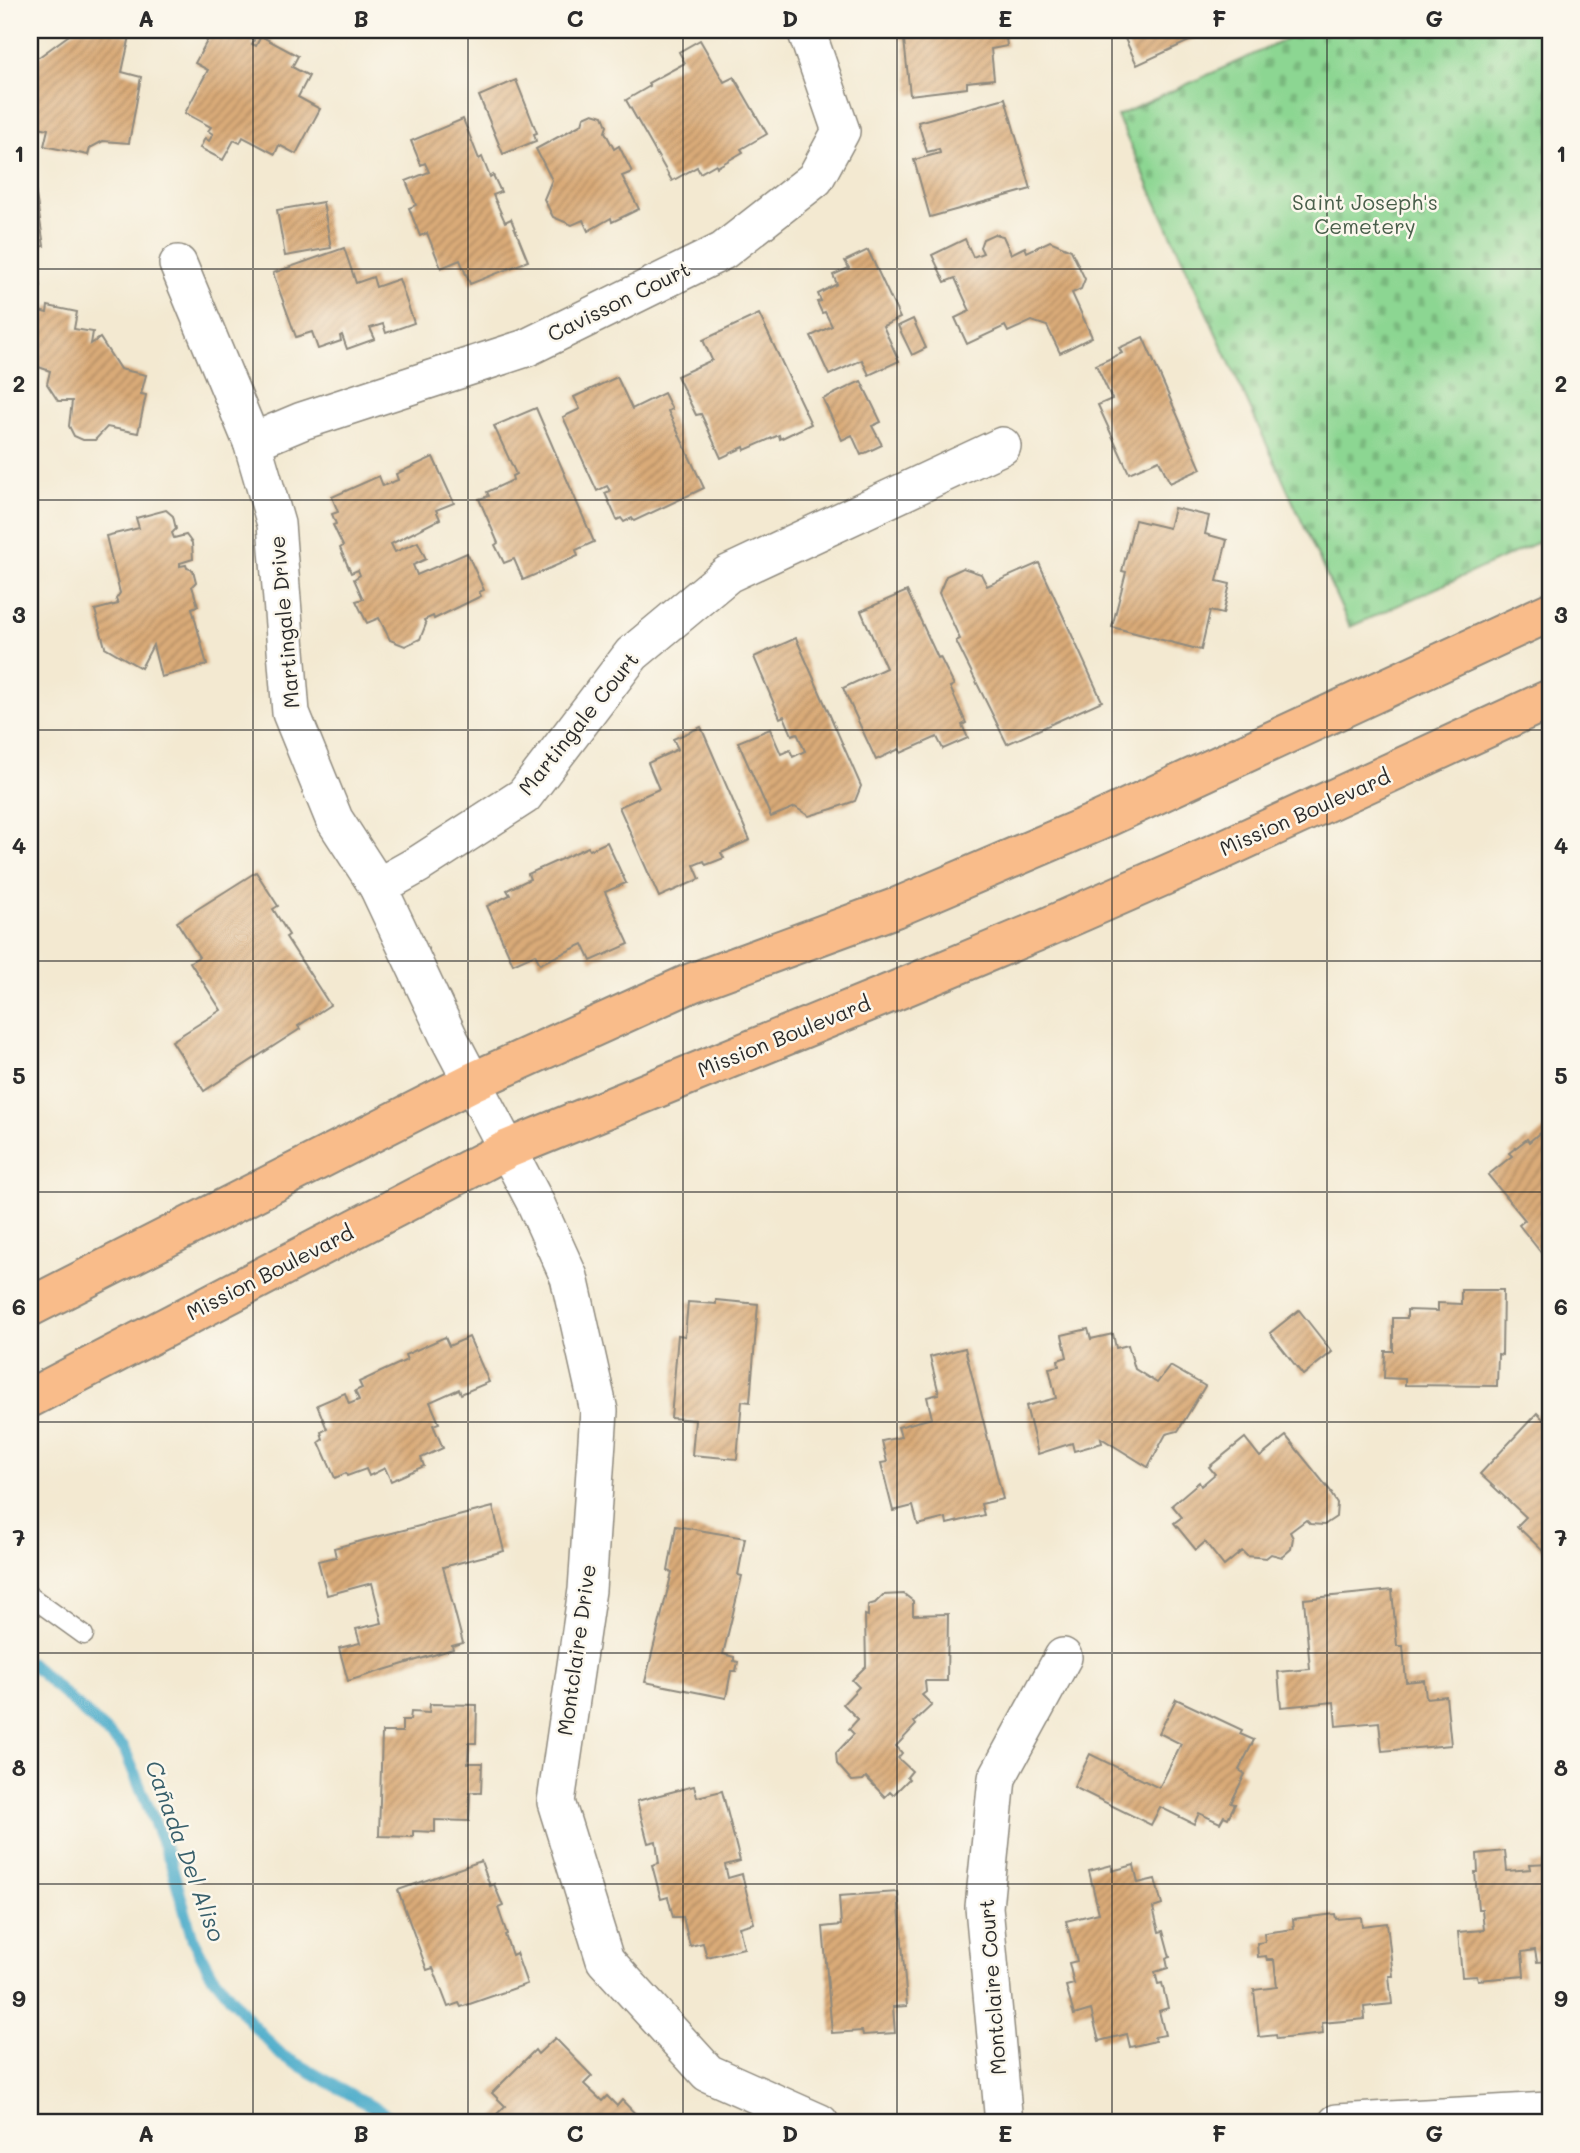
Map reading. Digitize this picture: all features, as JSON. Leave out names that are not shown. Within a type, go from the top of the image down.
[{"type":"main road","points":[[30,1307],[472,1082],[691,984],[895,908],[1099,821],[1550,612]]},
{"type":"main road","name":"Mission Boulevard","points":[[30,1398],[508,1149],[1036,932],[1230,847],[1550,699]]},
{"type":"street","name":"Cavisson Court","points":[[252,442],[302,421],[526,348],[723,251],[815,179],[841,131],[806,30]]},
{"type":"street","name":"Martingale Drive","points":[[178,264],[252,442],[276,524],[291,713],[334,819],[378,887],[472,1082]]},
{"type":"street","name":"Martingale Court","points":[[378,887],[419,864],[524,796],[632,654],[729,575],[1002,446]]},
{"type":"street","name":"Montclaire Drive","points":[[472,1082],[508,1149],[569,1277],[599,1411],[587,1590],[556,1802],[605,1960],[709,2073],[820,2123]]},
{"type":"street","name":"Montclaire Court","points":[[1004,2123],[984,1907],[998,1778],[1063,1657]]},
{"type":"street","points":[[1337,2123],[1548,2111],[1550,2123]]},
{"type":"lane","points":[[30,1596],[84,1635]]},
{"type":"green space","name":"Saint Joseph's Cemetery","points":[[1307,30],[1550,32],[1550,537],[1350,627],[1117,116]]},
{"type":"building","points":[[76,30],[102,30],[130,36],[122,72],[141,77],[129,143],[103,141],[90,148],[88,155],[44,146],[48,129],[30,125],[30,56],[39,57]]},
{"type":"building","points":[[213,30],[236,31],[234,34],[241,38],[243,35],[254,40],[252,44],[256,46],[261,36],[298,56],[292,67],[309,76],[298,97],[320,109],[296,154],[279,145],[275,154],[243,137],[240,143],[234,140],[223,160],[200,148],[205,138],[209,141],[213,134],[208,131],[211,127],[185,113],[208,70],[195,63]]},
{"type":"building","points":[[899,30],[1005,30],[1007,46],[991,49],[994,79],[967,82],[967,88],[910,95],[904,40],[900,40]]},
{"type":"building","points":[[1121,30],[1213,30],[1137,65]]},
{"type":"building","points":[[700,40],[724,82],[734,77],[767,134],[717,167],[716,164],[700,173],[697,167],[672,181],[626,100],[650,86],[648,83],[685,63],[679,52]]},
{"type":"building","points":[[516,80],[537,133],[534,134],[536,141],[503,154],[479,96]]},
{"type":"building","points":[[1005,98],[1031,189],[930,217],[914,160],[940,153],[939,149],[927,152],[918,122]]},
{"type":"building","points":[[593,113],[603,116],[607,126],[605,132],[614,149],[619,146],[632,172],[622,176],[639,209],[612,222],[611,218],[588,231],[583,220],[572,225],[553,217],[544,199],[552,180],[536,149],[582,124],[584,117]]},
{"type":"building","points":[[463,119],[479,159],[482,157],[490,177],[493,175],[501,192],[493,195],[505,222],[511,219],[528,261],[470,284],[460,260],[441,268],[427,233],[420,236],[409,208],[416,205],[406,181],[429,172],[425,163],[421,165],[411,141]]},
{"type":"building","points":[[30,176],[33,176],[44,246],[35,248],[41,287],[30,289]]},
{"type":"building","points":[[323,202],[331,248],[285,256],[277,210]]},
{"type":"building","points":[[994,234],[1003,236],[1011,254],[1025,247],[1027,252],[1050,241],[1071,250],[1085,279],[1081,289],[1072,293],[1092,337],[1060,353],[1047,326],[1032,321],[1008,332],[1005,326],[967,344],[955,318],[970,311],[955,278],[945,282],[932,255],[965,239],[973,257],[983,253],[980,247],[983,239]]},
{"type":"building","points":[[344,248],[356,283],[373,277],[376,287],[399,279],[414,323],[386,333],[383,324],[370,328],[375,339],[347,349],[342,335],[341,341],[318,349],[312,332],[296,337],[273,273]]},
{"type":"building","points":[[868,250],[900,318],[883,326],[899,361],[869,375],[862,360],[829,375],[811,336],[832,326],[817,302],[821,301],[818,294],[837,284],[833,275],[849,268],[845,261]]},
{"type":"building","points":[[48,306],[77,312],[74,329],[93,332],[91,344],[100,338],[120,369],[146,375],[141,394],[146,395],[138,433],[107,427],[95,440],[83,440],[74,436],[69,426],[72,401],[58,401],[47,384],[50,371],[30,364],[30,333],[35,330],[39,311],[47,313]]},
{"type":"building","points":[[759,314],[811,424],[780,439],[779,435],[721,458],[701,414],[696,415],[677,376],[712,360],[703,340]]},
{"type":"building","points":[[913,319],[926,348],[912,355],[898,326]]},
{"type":"building","points":[[1143,337],[1201,469],[1170,483],[1159,460],[1129,473],[1098,405],[1112,399],[1096,365],[1122,353],[1119,348]]},
{"type":"building","points":[[617,377],[632,409],[664,393],[672,409],[668,411],[704,488],[634,521],[632,518],[624,522],[621,518],[617,520],[605,493],[610,491],[607,486],[597,491],[563,417],[580,409],[574,397]]},
{"type":"building","points":[[861,381],[881,422],[872,426],[882,445],[861,455],[852,435],[842,440],[823,399]]},
{"type":"building","points":[[536,408],[594,542],[576,550],[578,556],[523,580],[514,559],[504,563],[479,499],[489,496],[487,492],[513,480],[512,476],[516,474],[494,426]]},
{"type":"building","points":[[433,457],[454,503],[436,510],[440,519],[391,544],[395,552],[418,542],[426,559],[413,565],[417,575],[467,553],[484,590],[479,592],[481,596],[434,619],[433,616],[424,620],[426,624],[420,639],[405,646],[390,640],[379,618],[367,623],[356,601],[363,599],[354,579],[360,575],[358,570],[351,573],[340,548],[343,546],[333,525],[336,524],[332,514],[338,512],[332,497],[379,476],[383,486],[398,480],[396,474]]},
{"type":"building","points":[[1174,508],[1209,516],[1205,534],[1227,540],[1217,581],[1230,584],[1223,614],[1210,611],[1201,650],[1112,627],[1126,572],[1122,571],[1135,520],[1169,528]]},
{"type":"building","points":[[166,510],[173,516],[176,529],[172,533],[174,538],[186,535],[192,543],[193,559],[180,563],[180,566],[186,565],[193,570],[196,582],[192,586],[198,606],[192,608],[207,665],[161,677],[153,645],[141,668],[105,647],[95,610],[118,604],[116,599],[120,593],[106,536],[139,528],[136,518]]},
{"type":"building","points":[[1039,563],[1102,701],[1007,744],[956,641],[960,639],[939,593],[946,576],[963,568],[981,574],[987,586]]},
{"type":"building","points":[[907,591],[938,658],[940,657],[954,685],[950,687],[966,723],[962,725],[968,738],[943,749],[937,737],[901,753],[899,749],[876,760],[843,688],[886,668],[861,611]]},
{"type":"building","points":[[796,638],[861,786],[855,801],[832,809],[809,816],[795,807],[771,817],[738,742],[770,729],[781,754],[790,750],[793,757],[805,751],[797,733],[792,735],[784,716],[780,718],[754,657]]},
{"type":"building","points":[[701,727],[750,840],[721,853],[724,858],[706,865],[704,861],[694,865],[700,879],[659,897],[619,807],[659,789],[648,763],[678,749],[673,739]]},
{"type":"building","points":[[607,842],[626,883],[605,892],[629,944],[591,961],[583,944],[540,964],[535,954],[513,964],[487,906],[510,895],[507,890],[530,879],[528,874],[588,847],[590,850]]},
{"type":"building","points":[[256,872],[278,906],[273,909],[289,935],[286,937],[330,1005],[298,1026],[300,1029],[204,1091],[172,1041],[221,1010],[190,962],[199,957],[177,922]]},
{"type":"building","points":[[1550,1124],[1550,1264],[1519,1225],[1525,1220],[1488,1175],[1512,1156],[1509,1153],[1527,1139],[1529,1142]]},
{"type":"building","points":[[1461,1290],[1503,1290],[1502,1355],[1498,1354],[1497,1386],[1405,1385],[1405,1379],[1384,1378],[1385,1351],[1393,1351],[1393,1318],[1407,1318],[1407,1310],[1438,1311],[1438,1303],[1461,1304]]},
{"type":"building","points":[[716,1300],[758,1304],[750,1402],[742,1401],[737,1459],[692,1455],[695,1420],[671,1418],[678,1335],[685,1336],[688,1302],[716,1304]]},
{"type":"building","points":[[1299,1310],[1332,1352],[1303,1375],[1270,1333]]},
{"type":"building","points":[[1088,1329],[1091,1339],[1113,1334],[1116,1348],[1128,1345],[1135,1369],[1157,1383],[1170,1366],[1205,1386],[1178,1431],[1166,1434],[1148,1467],[1101,1438],[1102,1443],[1074,1451],[1072,1443],[1038,1454],[1026,1406],[1056,1398],[1049,1368],[1059,1366],[1058,1360],[1067,1357],[1062,1335]]},
{"type":"building","points":[[445,1337],[449,1346],[469,1337],[489,1382],[461,1394],[459,1389],[430,1402],[439,1423],[433,1425],[443,1448],[421,1458],[424,1466],[391,1481],[385,1468],[369,1476],[366,1469],[335,1478],[319,1442],[323,1439],[321,1432],[327,1429],[317,1405],[345,1393],[349,1404],[359,1400],[355,1391],[362,1388],[359,1382],[407,1360],[405,1355]]},
{"type":"building","points":[[965,1348],[1003,1499],[981,1504],[984,1515],[947,1524],[946,1518],[918,1525],[913,1506],[893,1511],[881,1463],[887,1462],[882,1441],[901,1437],[898,1427],[932,1418],[927,1397],[939,1394],[930,1357]]},
{"type":"building","points":[[1537,1413],[1550,1426],[1550,1558],[1517,1526],[1526,1517],[1480,1474]]},
{"type":"building","points":[[1286,1436],[1332,1493],[1337,1503],[1336,1517],[1324,1525],[1310,1524],[1306,1520],[1290,1532],[1293,1538],[1291,1549],[1282,1557],[1271,1554],[1266,1558],[1247,1556],[1242,1551],[1224,1566],[1205,1542],[1196,1550],[1174,1523],[1182,1517],[1172,1505],[1199,1482],[1201,1486],[1215,1474],[1209,1467],[1245,1438],[1260,1457]]},
{"type":"building","points":[[493,1507],[504,1551],[443,1567],[463,1643],[452,1646],[453,1649],[348,1681],[339,1648],[360,1643],[356,1629],[382,1623],[372,1583],[327,1595],[318,1561],[336,1557],[334,1548]]},
{"type":"building","points":[[676,1526],[745,1538],[738,1575],[742,1576],[723,1654],[734,1657],[734,1661],[738,1662],[736,1671],[731,1671],[726,1698],[645,1682],[672,1572],[668,1571]]},
{"type":"building","points":[[1392,1590],[1397,1646],[1403,1646],[1406,1682],[1424,1680],[1426,1698],[1446,1696],[1451,1745],[1382,1751],[1379,1722],[1336,1726],[1334,1702],[1281,1707],[1278,1672],[1310,1669],[1304,1599]]},
{"type":"building","points":[[904,1594],[913,1601],[913,1615],[948,1614],[947,1681],[925,1681],[926,1692],[922,1695],[932,1705],[914,1722],[916,1725],[896,1746],[902,1753],[898,1758],[912,1771],[907,1777],[909,1779],[893,1795],[890,1792],[885,1797],[866,1777],[852,1781],[837,1764],[836,1753],[854,1734],[849,1729],[858,1719],[843,1704],[859,1687],[852,1680],[866,1666],[865,1615],[868,1616],[868,1605],[875,1603],[883,1595]]},
{"type":"building","points":[[1176,1699],[1242,1730],[1240,1734],[1254,1740],[1239,1770],[1245,1774],[1231,1803],[1235,1804],[1228,1818],[1224,1816],[1220,1823],[1199,1813],[1194,1824],[1160,1807],[1151,1825],[1074,1787],[1090,1754],[1159,1788],[1181,1744],[1159,1733]]},
{"type":"building","points":[[430,1704],[477,1705],[476,1743],[469,1743],[468,1763],[482,1763],[481,1793],[470,1792],[469,1821],[435,1820],[435,1832],[413,1831],[413,1837],[379,1836],[382,1732],[402,1732],[402,1720],[410,1720],[411,1712],[429,1713]]},
{"type":"building","points":[[694,1786],[697,1797],[722,1791],[740,1861],[725,1865],[728,1878],[742,1874],[754,1923],[739,1927],[744,1948],[707,1957],[703,1943],[690,1946],[683,1917],[673,1917],[668,1897],[661,1899],[652,1865],[659,1863],[656,1841],[648,1843],[637,1801]]},
{"type":"building","points":[[1505,1851],[1507,1871],[1531,1869],[1530,1864],[1550,1863],[1550,1961],[1537,1962],[1535,1950],[1522,1952],[1524,1976],[1478,1980],[1477,1976],[1462,1977],[1458,1932],[1484,1930],[1482,1909],[1478,1909],[1475,1872],[1478,1872],[1477,1854]]},
{"type":"building","points":[[481,1861],[490,1886],[494,1884],[503,1906],[498,1908],[507,1934],[505,1935],[512,1955],[516,1953],[527,1984],[461,2007],[459,2003],[448,2007],[433,1968],[427,1970],[398,1890]]},
{"type":"building","points":[[1112,1865],[1112,1871],[1134,1865],[1138,1883],[1155,1879],[1162,1905],[1153,1908],[1159,1932],[1163,1931],[1170,1957],[1166,1958],[1168,1968],[1155,1972],[1158,1984],[1162,1983],[1168,2008],[1159,2011],[1165,2035],[1154,2037],[1155,2041],[1130,2047],[1127,2034],[1099,2041],[1091,2010],[1074,2015],[1066,1986],[1074,1984],[1069,1963],[1077,1961],[1066,1921],[1099,1913],[1089,1871]]},
{"type":"building","points":[[898,1892],[907,2006],[893,2007],[895,2033],[832,2033],[823,1927],[841,1925],[839,1896]]},
{"type":"building","points":[[1335,1914],[1336,1919],[1361,1917],[1362,1926],[1387,1923],[1393,1976],[1389,1976],[1392,2004],[1364,2007],[1365,2019],[1322,2023],[1323,2034],[1277,2039],[1276,2035],[1259,2037],[1254,1990],[1277,1987],[1274,1960],[1267,1960],[1266,1956],[1258,1957],[1257,1943],[1265,1942],[1264,1933],[1294,1929],[1293,1919]]},
{"type":"building","points":[[555,2038],[592,2076],[584,2084],[602,2101],[607,2096],[617,2106],[622,2100],[644,2123],[501,2123],[495,2116],[505,2106],[492,2093],[535,2050],[538,2054]]},
{"type":"waterway","name":"Cañada Del Aliso","points":[[30,1663],[124,1748],[171,1863],[193,1940],[210,1972],[281,2055],[401,2123]]}]
